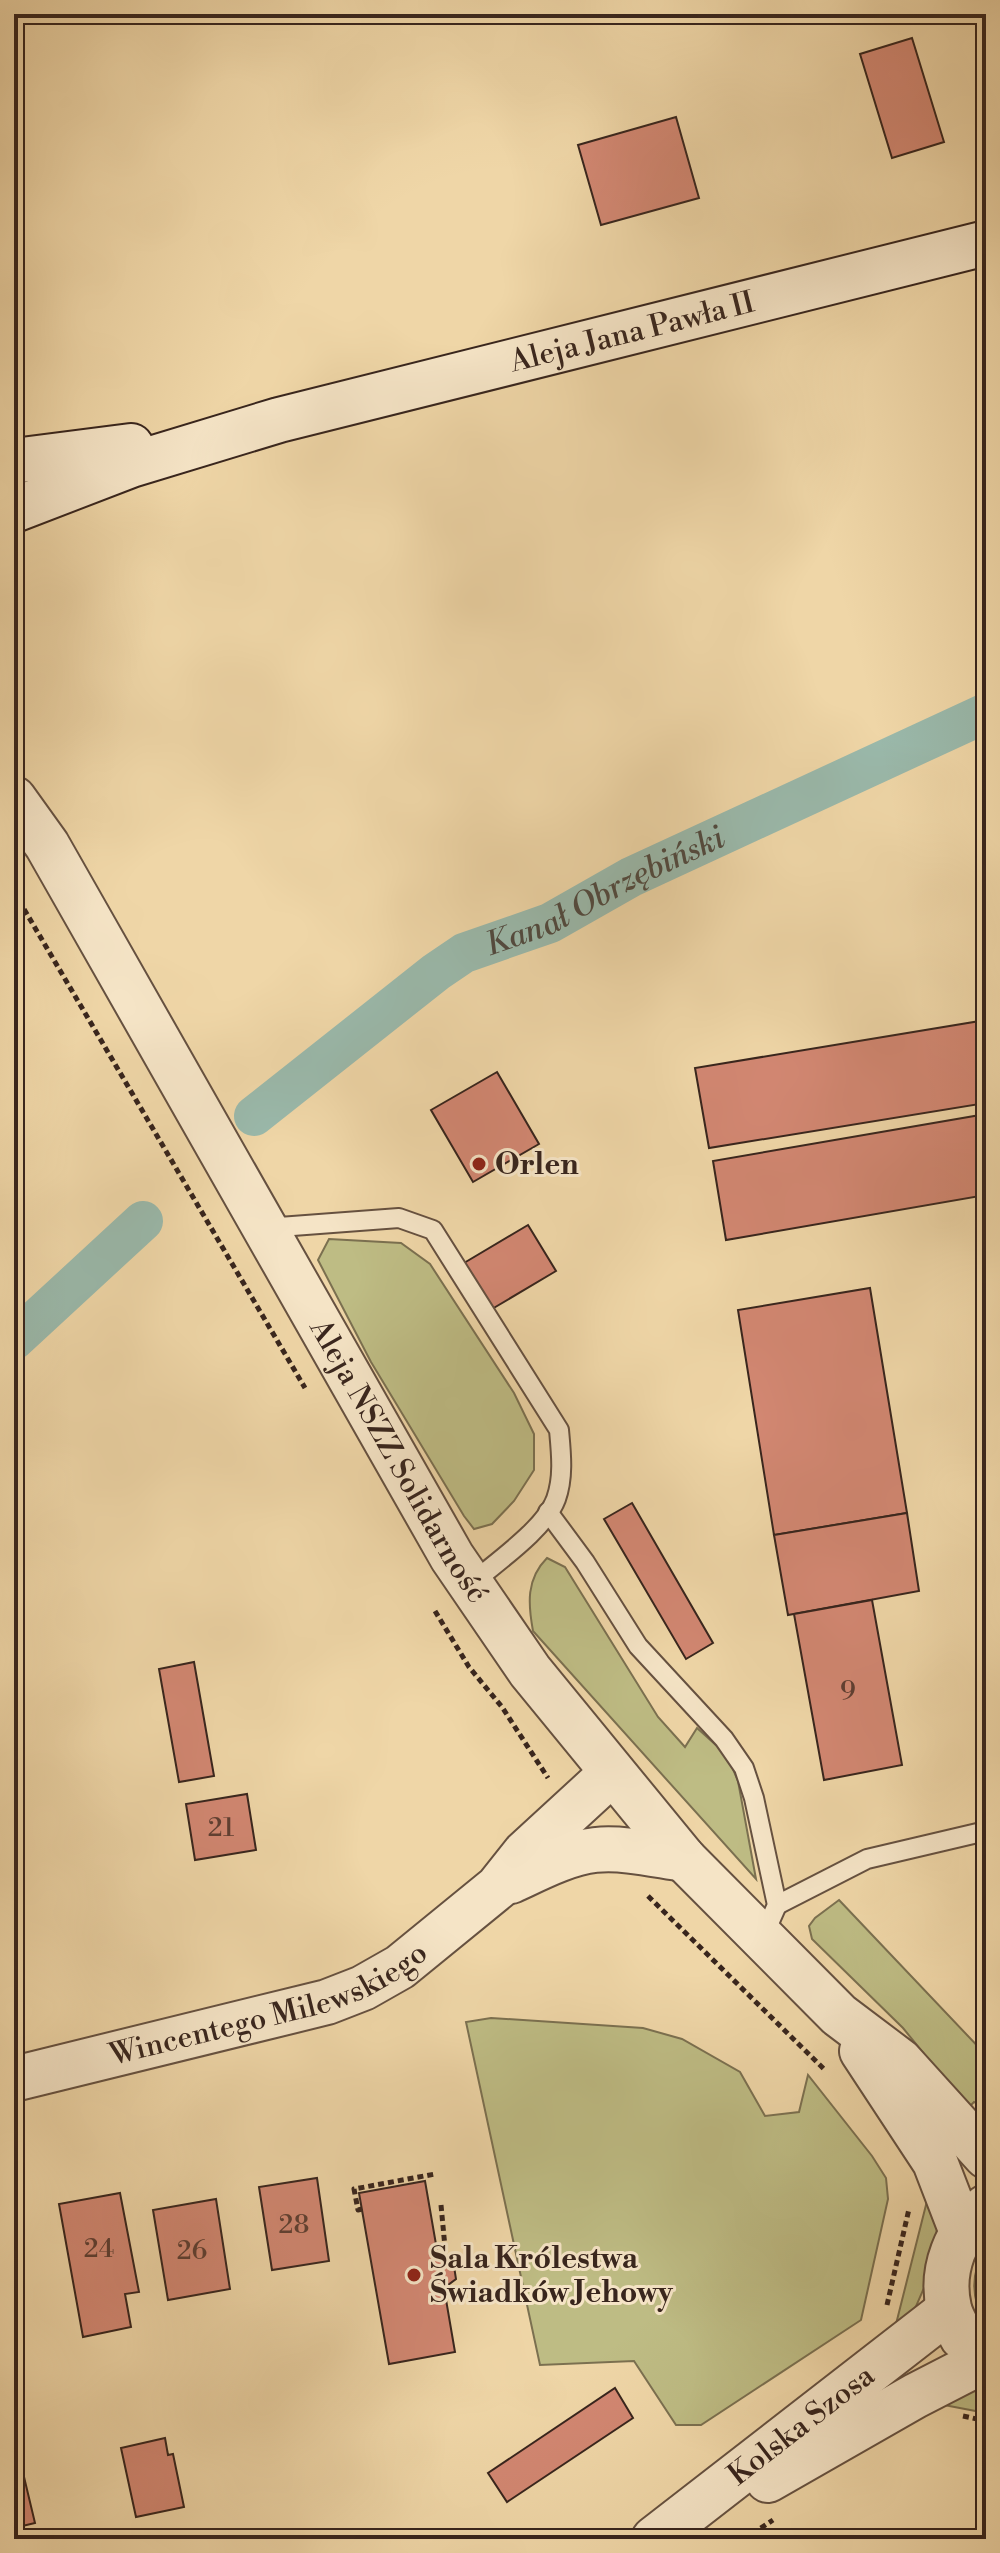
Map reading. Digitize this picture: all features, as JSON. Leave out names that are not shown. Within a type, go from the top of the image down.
[{"type":"street","name":"Aleja Jana Pawła II","points":[[14,510],[131,465],[279,420],[986,243]]},
{"type":"street","name":"Aleja Jana Pawła II","points":[[14,461],[96,451],[279,420]]},
{"type":"street","name":"Aleja NSZZ Solidarność","points":[[14,769],[47,845],[452,1557],[530,1671],[684,1859],[769,1922],[839,2015],[974,2219]]},
{"type":"street","name":"Aleja NSZZ Solidarność","points":[[14,799],[47,845]]},
{"type":"street","name":"Wincentego Milewskiego","points":[[14,2079],[327,2002],[363,1988],[400,1967],[498,1887],[525,1853],[612,1773]]},
{"type":"street","name":"Wincentego Milewskiego","points":[[498,1887],[548,1864],[594,1850],[684,1859]]},
{"type":"street","name":"Aleja NSZZ Solidarność","points":[[839,2015],[900,2061],[986,2156]]},
{"type":"street","points":[[974,2219],[950,2258],[946,2287],[949,2310],[964,2340],[985,2362]]},
{"type":"street","name":"Kolska Szosa","points":[[654,2539],[949,2310]]},
{"type":"street","name":"Kolska Szosa","points":[[665,2539],[889,2411],[985,2362]]},
{"type":"lane","points":[[264,1228],[399,1218],[433,1230],[559,1430],[562,1462],[556,1500],[543,1521],[471,1584]]},
{"type":"lane","points":[[548,1512],[585,1562],[638,1646],[724,1739],[744,1768],[754,1798],[769,1922],[867,1859],[986,1831]]},
{"type":"path","points":[[362,2209],[358,2210],[354,2189],[435,2174]]},
{"type":"path","points":[[446,2258],[441,2205],[448,2240]]},
{"type":"shaded area","points":[[329,1239],[401,1243],[430,1264],[514,1393],[534,1434],[534,1470],[514,1501],[492,1524],[474,1529],[464,1516],[371,1362],[318,1260]]},
{"type":"shaded area","points":[[547,1558],[565,1567],[658,1717],[685,1747],[697,1728],[727,1755],[738,1781],[756,1879],[533,1631],[530,1592],[535,1574]]},
{"type":"shaded area","points":[[839,1900],[986,2055],[986,2109],[974,2102],[968,2108],[903,2028],[812,1939],[809,1926]]},
{"type":"shaded area","points":[[491,2018],[643,2028],[682,2039],[740,2072],[765,2116],[799,2112],[808,2075],[886,2178],[888,2199],[861,2320],[701,2425],[676,2425],[634,2361],[540,2365],[466,2022]]},
{"type":"shaded area","points":[[929,2193],[938,2223],[930,2274],[911,2318],[894,2332]]},
{"type":"shaded area","points":[[986,2248],[986,2325],[977,2306],[974,2286],[977,2267]]},
{"type":"shaded area","points":[[968,2390],[986,2393],[986,2413],[944,2405]]},
{"type":"building","points":[[912,38],[944,142],[892,158],[860,54]]},
{"type":"building","points":[[676,117],[699,198],[601,225],[578,145]]},
{"type":"building","points":[[986,1020],[986,1103],[709,1148],[695,1068]]},
{"type":"building","points":[[497,1072],[539,1144],[473,1182],[431,1110]]},
{"type":"building","points":[[986,1114],[986,1195],[726,1240],[713,1161]]},
{"type":"building","points":[[528,1225],[556,1271],[492,1309],[464,1263]]},
{"type":"building","points":[[870,1288],[907,1513],[774,1535],[738,1310]]},
{"type":"building","points":[[632,1503],[713,1643],[686,1659],[604,1519]]},
{"type":"building","points":[[907,1513],[919,1591],[788,1615],[774,1535]]},
{"type":"building","points":[[872,1600],[902,1765],[824,1780],[794,1614]]},
{"type":"building","points":[[194,1662],[214,1776],[179,1782],[159,1669]]},
{"type":"building","points":[[247,1794],[256,1850],[195,1860],[186,1804]]},
{"type":"building","points":[[317,2178],[329,2261],[272,2270],[259,2187]]},
{"type":"building","name":"Sala Królestwa Świadków Jehowy","points":[[425,2181],[438,2256],[453,2260],[456,2279],[444,2288],[455,2352],[389,2364],[359,2193]]},
{"type":"building","points":[[120,2193],[139,2292],[125,2294],[131,2327],[83,2337],[59,2204]]},
{"type":"building","points":[[216,2199],[230,2289],[168,2300],[153,2210]]},
{"type":"building","points":[[615,2388],[633,2418],[507,2502],[488,2473]]},
{"type":"building","points":[[14,2435],[35,2523],[14,2528]]},
{"type":"building","points":[[165,2438],[168,2455],[173,2454],[184,2507],[136,2517],[121,2448]]},
{"type":"waterway","name":"Kanał Obrzębiński","points":[[254,1116],[464,953],[550,923],[631,877],[986,713]]},
{"type":"waterway","name":"Kanał Obrzębiński","points":[[14,1340],[143,1221]]},
{"type":"place","name":"Orlen","points":[[479,1164]]},
{"type":"place","name":"Sala Królestwa Świadków Jehowy","points":[[414,2275]]}]
